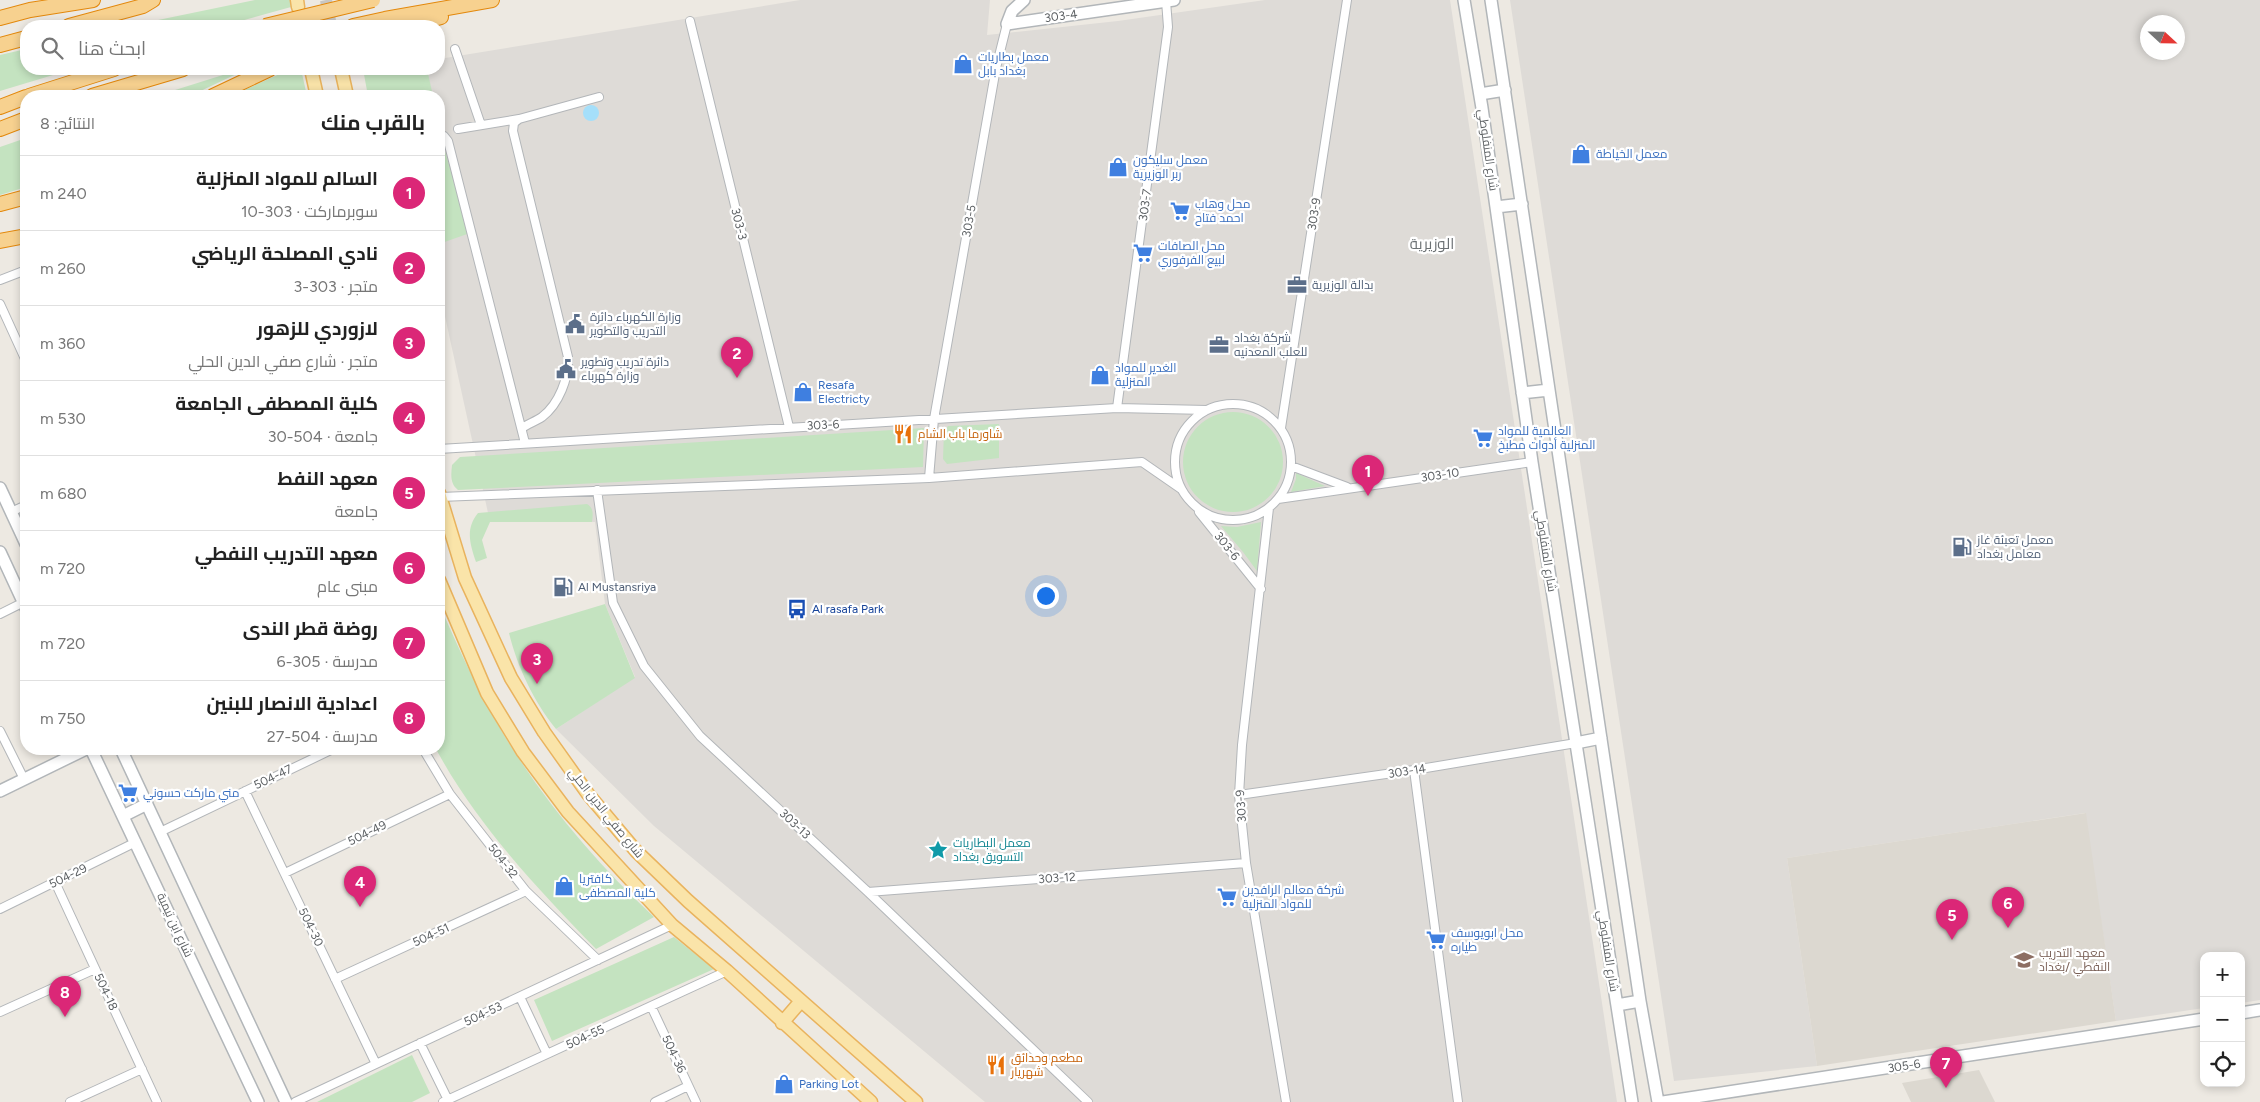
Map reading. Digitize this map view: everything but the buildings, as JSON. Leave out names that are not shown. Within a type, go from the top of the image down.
[{"type":"highway","points":[[0,18],[30,10],[94,0]]},
{"type":"highway","points":[[91,20],[143,6],[153,0]]},
{"type":"highway","points":[[290,20],[373,0]]},
{"type":"highway","points":[[380,20],[492,0]]},
{"type":"highway","points":[[429,20],[497,0]]},
{"type":"highway","points":[[0,45],[20,40]]},
{"type":"highway","points":[[50,90],[96,75]]},
{"type":"highway","points":[[112,90],[163,75]]},
{"type":"highway","points":[[225,90],[257,75]]},
{"type":"highway","points":[[0,107],[20,100]]},
{"type":"highway","points":[[0,129],[20,121]]},
{"type":"highway","points":[[0,204],[20,199]]},
{"type":"highway","points":[[0,241],[20,237]]},
{"type":"main road","points":[[312,75],[316,90]]},
{"type":"main road","points":[[341,75],[345,90]]},
{"type":"main road","name":"شارع صفي الدين الحلي","points":[[445,513],[466,578],[511,678],[544,732],[588,794],[636,851],[801,1001],[916,1102]]},
{"type":"main road","name":"شارع صفي الدين الحلي","points":[[445,594],[488,693],[522,752],[568,812],[672,926],[727,971],[871,1102]]},
{"type":"main road","points":[[782,1023],[801,1001]]},
{"type":"street","points":[[1007,24],[1012,11],[1024,0]]},
{"type":"street","name":"303-4","points":[[1007,24],[1168,0]]},
{"type":"street","name":"303-7","points":[[1117,408],[1168,27],[1168,0]]},
{"type":"street","name":"303-9","points":[[1280,428],[1347,0]]},
{"type":"street","name":"شارع المنفلوطي","points":[[1464,0],[1480,94],[1532,462],[1632,1102]]},
{"type":"street","name":"شارع المنفلوطي","points":[[1491,0],[1640,1001],[1658,1102]]},
{"type":"street","name":"303-3","points":[[690,20],[788,428]]},
{"type":"street","name":"303-5","points":[[930,478],[934,419],[996,68],[1007,24]]},
{"type":"street","points":[[455,49],[481,125]]},
{"type":"street","points":[[1480,94],[1505,90]]},
{"type":"street","points":[[458,129],[519,118],[599,97]]},
{"type":"street","points":[[519,118],[512,130],[569,367],[561,391],[554,402],[542,417],[522,428]]},
{"type":"street","points":[[445,137],[448,141],[525,443]]},
{"type":"street","points":[[1496,207],[1522,204]]},
{"type":"street","points":[[0,280],[20,272]]},
{"type":"street","points":[[0,304],[20,348]]},
{"type":"street","points":[[1522,393],[1549,390]]},
{"type":"street","points":[[445,495],[930,478],[1142,462],[1181,489],[1192,504],[1206,514],[1230,520],[1255,516],[1269,508],[1278,499],[1287,484],[1291,466],[1289,446],[1280,428],[1269,416],[1247,406],[1223,404],[1207,410],[1192,420],[1181,435],[1176,453],[1176,471],[1181,489]]},
{"type":"street","name":"303-6","points":[[445,449],[1117,408],[1207,410]]},
{"type":"street","name":"303-10","points":[[1278,499],[1532,462]]},
{"type":"street","name":"303-10","points":[[1291,466],[1349,488]]},
{"type":"street","points":[[0,488],[20,531]]},
{"type":"street","name":"303-13","points":[[598,490],[613,602],[644,666],[700,736],[868,892],[1088,1102]]},
{"type":"street","name":"303-6","points":[[1192,504],[1261,588]]},
{"type":"street","points":[[11,512],[20,508]]},
{"type":"street","name":"303-9","points":[[1269,508],[1238,795],[1246,863],[1286,1102]]},
{"type":"street","points":[[0,552],[20,594]]},
{"type":"street","points":[[0,614],[20,607]]},
{"type":"street","points":[[0,731],[24,779]]},
{"type":"street","points":[[1576,743],[1601,738]]},
{"type":"street","name":"303-14","points":[[1238,795],[1414,770],[1576,743]]},
{"type":"street","points":[[0,791],[74,755]]},
{"type":"street","name":"شارع ابن تيمية","points":[[94,755],[258,1102]]},
{"type":"street","name":"شارع ابن تيمية","points":[[124,755],[286,1102]]},
{"type":"street","name":"504-47","points":[[160,832],[321,755]]},
{"type":"street","name":"504-32","points":[[427,755],[450,794],[526,891],[598,960]]},
{"type":"street","points":[[1414,770],[1458,1102]]},
{"type":"street","name":"504-30","points":[[246,791],[376,1064]]},
{"type":"street","name":"504-49","points":[[285,873],[450,794]]},
{"type":"street","points":[[123,816],[147,804]]},
{"type":"street","name":"504-29","points":[[0,909],[136,842]]},
{"type":"street","name":"303-12","points":[[868,892],[1246,863]]},
{"type":"street","name":"504-18","points":[[55,882],[157,1102]]},
{"type":"street","name":"504-51","points":[[335,979],[526,891]]},
{"type":"street","name":"504-53","points":[[295,1102],[672,926]]},
{"type":"street","points":[[0,1012],[95,969]]},
{"type":"street","name":"504-55","points":[[445,1101],[727,971]]},
{"type":"street","points":[[520,997],[547,1054]]},
{"type":"street","points":[[1617,1005],[1640,1001]]},
{"type":"street","name":"504-36","points":[[652,1006],[696,1102]]},
{"type":"street","points":[[2245,1012],[2260,1010]]},
{"type":"street","name":"305-6","points":[[1663,1102],[2200,1020]]},
{"type":"street","points":[[420,1043],[445,1101]]},
{"type":"street","points":[[70,1102],[142,1069]]},
{"type":"street","points":[[655,1102],[688,1086]]},
{"type":"shaded area","points":[[800,0],[990,0],[987,35],[1118,21],[1265,0],[1450,0],[1617,1102],[985,1102],[654,826],[556,729],[635,677],[605,604],[595,522],[490,522],[445,316],[445,90],[396,90],[392,75],[445,75],[445,58]]},
{"type":"shaded area","points":[[1510,0],[2260,0],[2260,1000],[2245,1002],[2245,952],[2200,952],[2200,1009],[2116,1021],[2085,813],[1787,858],[1817,1066],[1674,1081]]},
{"type":"shaded area","points":[[2086,813],[2116,1021],[1817,1066],[1787,858]]},
{"type":"shaded area","points":[[1979,1070],[1995,1102],[1911,1102],[1902,1083]]},
{"type":"green space","points":[[255,0],[290,0],[291,7],[244,20],[158,20]]},
{"type":"green space","points":[[20,50],[20,75],[53,75],[0,91],[0,55]]},
{"type":"green space","points":[[223,75],[234,75],[203,90],[175,90]]},
{"type":"green space","points":[[277,75],[302,75],[306,90],[244,90]]},
{"type":"green space","points":[[364,75],[428,75],[432,90],[367,90]]},
{"type":"green space","points":[[20,140],[20,189],[0,195],[0,147]]},
{"type":"green space","points":[[445,152],[470,233],[445,242]]},
{"type":"green space","points":[[1233,412],[1243,413],[1261,420],[1275,434],[1282,452],[1282,472],[1275,490],[1261,504],[1243,511],[1233,512],[1223,511],[1205,504],[1191,490],[1184,472],[1183,462],[1184,452],[1191,434],[1205,420],[1223,413]]},
{"type":"green space","points":[[999,424],[999,458],[947,464],[943,459],[944,431],[948,426]]},
{"type":"green space","points":[[924,428],[923,467],[458,490],[454,485],[451,472],[452,465],[460,457]]},
{"type":"green space","points":[[1296,473],[1325,486],[1291,492],[1296,479]]},
{"type":"green space","points":[[587,504],[592,510],[592,522],[490,522],[482,540],[487,558],[476,562],[470,531],[471,525],[478,513]]},
{"type":"green space","points":[[1261,522],[1257,571],[1221,526],[1237,527]]},
{"type":"green space","points":[[605,604],[635,678],[556,729],[540,707],[527,683],[509,633]]},
{"type":"green space","points":[[445,617],[484,699],[501,730],[534,781],[590,852],[654,917],[596,949],[509,855],[452,777],[439,755],[445,755]]},
{"type":"green space","points":[[674,937],[714,969],[552,1041],[534,1000]]},
{"type":"green space","points":[[412,1055],[430,1093],[412,1102],[317,1102]]},
{"type":"water","points":[[588,105],[594,105],[599,110],[597,119],[588,121],[583,116],[583,110]]},
{"type":"tunnel","points":[[326,0],[330,20]]},
{"type":"place","name":"معمل بطاريات بغداد بابل","points":[[963,64]]},
{"type":"place","name":"معمل الخياطة","points":[[1581,154]]},
{"type":"place","name":"معمل سليكون ربر الوزيرية","points":[[1118,167]]},
{"type":"place","name":"محل وهاب احمد فتاح","points":[[1180,211]]},
{"type":"place","name":"محل الصافات لبيع الفرفوري","points":[[1143,253]]},
{"type":"place","name":"بدالة الوزيرية","points":[[1297,285]]},
{"type":"place","name":"وزارة الكهرباء دائرة التدريب والتطوير","points":[[575,324]]},
{"type":"place","name":"شركة بغداد للعلب المعدنيه","points":[[1219,345]]},
{"type":"place","name":"دائرة تدريب وتطوير وزارة كهرباء","points":[[566,369]]},
{"type":"place","name":"الغدير للمواد المنزلية","points":[[1100,375]]},
{"type":"place","name":"نادي المصلحة الرياضي","points":[[737,378]]},
{"type":"place","name":"Resafa Electricty","points":[[803,392]]},
{"type":"place","name":"شاورما باب الشام","points":[[903,434]]},
{"type":"place","name":"العالمية للمواد المنزلية أدوات مطبخ","points":[[1483,438]]},
{"type":"place","name":"السالم للمواد المنزلية","points":[[1368,496]]},
{"type":"place","name":"معمل تعبئة غاز معامل بغداد","points":[[1962,547]]},
{"type":"place","name":"Al Mustansriya","points":[[563,587]]},
{"type":"place","name":"Al rasafa Park","points":[[797,609]]},
{"type":"place","name":"لازوردي للزهور","points":[[537,684]]},
{"type":"place","name":"مني ماركت حسوني","points":[[128,793]]},
{"type":"place","name":"معمل البطاريات التسويق بغداد","points":[[938,850]]},
{"type":"place","name":"كافتريا كلية المصطفى","points":[[564,886]]},
{"type":"place","name":"شركة معالم الرافدين للمواد المنزلية","points":[[1227,897]]},
{"type":"place","name":"كلية المصطفى الجامعة","points":[[360,907]]},
{"type":"place","name":"معهد التدريب النفطي","points":[[2008,928]]},
{"type":"place","name":"محل ابويوسف طياره","points":[[1436,940]]},
{"type":"place","name":"معهد النفط","points":[[1952,940]]},
{"type":"place","name":"معهد التدريب النفطي /بغداد","points":[[2024,960]]},
{"type":"place","name":"اعدادية الانصار للبنين","points":[[65,1017]]},
{"type":"place","name":"مطعم وحدائق شهريار","points":[[996,1065]]},
{"type":"place","name":"Parking Lot","points":[[784,1084]]},
{"type":"place","name":"روضة قطر الندى","points":[[1946,1088]]},
{"type":"district","name":"الوزيرية","points":[[1432,244]]}]
